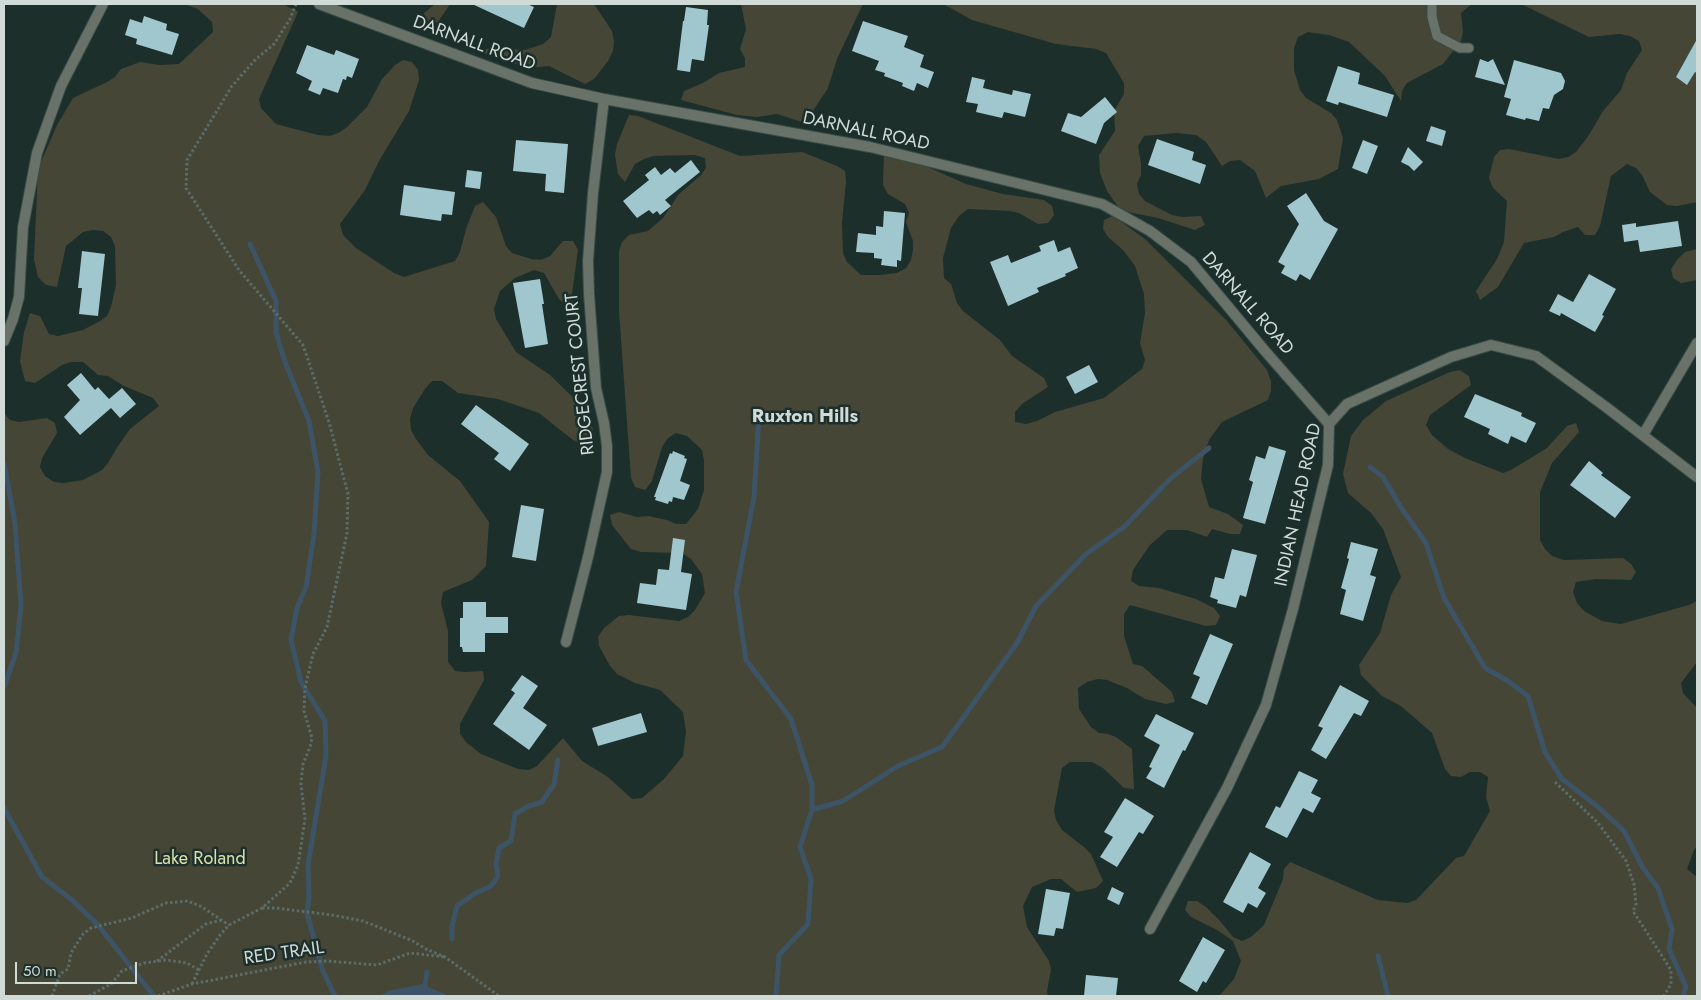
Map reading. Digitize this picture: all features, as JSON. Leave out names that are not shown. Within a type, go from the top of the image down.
[{"type":"street","points":[[4,341],[13,319],[18,297],[23,227],[37,153],[61,86],[103,4]]},
{"type":"street","name":"DARNALL ROAD","points":[[319,4],[532,83],[604,99],[870,147],[1102,204],[1150,231],[1191,262],[1265,351],[1330,424]]},
{"type":"street","name":"RIDGECREST COURT","points":[[566,642],[607,472],[607,446],[604,422],[596,388],[588,269],[593,193],[604,99]]},
{"type":"street","points":[[1643,435],[1697,343]]},
{"type":"street","name":"INDIAN HEAD ROAD","points":[[1150,929],[1227,788],[1266,705],[1293,609],[1328,465],[1330,424],[1347,404],[1451,356],[1491,344],[1536,356],[1697,477]]},
{"type":"lane","points":[[1432,4],[1432,17],[1438,36],[1460,48],[1469,48]]},
{"type":"path","points":[[192,984],[207,954],[229,925],[262,908],[290,883],[298,865],[305,819],[301,784],[303,764],[312,738],[304,711],[305,688],[313,654],[327,627],[347,533],[348,494],[329,422],[303,345],[239,270],[186,188],[187,160],[232,86],[255,60],[274,44],[290,19],[296,4]]},
{"type":"path","points":[[1554,782],[1598,823],[1626,861],[1634,884],[1636,904],[1633,911],[1671,970],[1671,984],[1664,996]]},
{"type":"path","points":[[52,996],[60,974],[68,969],[71,953],[83,934],[91,928],[132,918],[166,903],[188,901],[202,907],[229,925]]},
{"type":"path","points":[[262,908],[332,915],[363,921],[413,941],[445,957],[499,996]]},
{"type":"path","points":[[157,961],[206,924],[222,920]]},
{"type":"path","name":"RED TRAIL","points":[[160,996],[192,984],[306,962],[327,961],[377,965],[410,953],[445,957]]},
{"type":"path","points":[[89,996],[111,984],[122,971],[144,963],[166,960],[187,963],[199,970]]},
{"type":"green space","name":"Lake Roland","points":[[184,4],[283,4],[298,12],[259,99],[261,108],[276,124],[318,135],[330,136],[346,128],[367,107],[382,79],[395,65],[403,60],[412,62],[418,70],[419,80],[409,111],[379,161],[365,190],[340,224],[343,235],[356,248],[394,273],[404,277],[455,261],[460,252],[475,206],[483,202],[496,217],[506,246],[512,253],[541,260],[550,256],[563,241],[573,241],[578,250],[572,294],[574,313],[559,299],[544,273],[534,270],[515,278],[500,291],[494,309],[496,319],[516,352],[550,375],[586,410],[593,429],[591,438],[582,444],[573,440],[539,413],[498,399],[458,393],[442,381],[432,381],[425,389],[413,408],[410,419],[411,430],[428,455],[460,481],[489,522],[486,566],[472,580],[443,592],[441,603],[448,631],[448,662],[455,671],[483,671],[484,680],[460,724],[460,734],[466,742],[481,754],[518,769],[529,770],[537,766],[563,738],[582,761],[608,777],[632,799],[642,798],[664,779],[683,756],[686,732],[683,712],[660,690],[635,683],[617,674],[610,666],[599,646],[598,637],[604,628],[619,616],[629,615],[679,621],[688,617],[695,610],[705,593],[702,574],[691,559],[682,553],[641,552],[631,549],[612,525],[610,515],[619,512],[637,517],[648,516],[667,520],[676,524],[686,524],[698,509],[704,490],[702,450],[687,436],[676,433],[668,438],[662,447],[652,481],[645,490],[635,487],[631,478],[619,311],[619,251],[622,242],[629,235],[648,231],[663,218],[679,194],[701,175],[706,168],[705,158],[695,155],[654,156],[635,164],[625,182],[618,174],[615,155],[617,144],[629,115],[638,116],[740,156],[802,152],[845,171],[846,181],[842,223],[843,253],[847,262],[861,275],[897,273],[906,268],[911,260],[913,250],[913,241],[906,222],[909,213],[905,204],[888,194],[883,185],[884,153],[912,160],[966,184],[1003,194],[1044,200],[1052,206],[1054,215],[1048,223],[1038,224],[1019,213],[1010,211],[968,209],[959,216],[951,228],[943,258],[944,278],[951,284],[957,303],[963,311],[1000,340],[1012,356],[1044,378],[1048,387],[1022,404],[1015,412],[1015,422],[1026,424],[1055,412],[1104,398],[1142,369],[1145,360],[1140,343],[1145,313],[1144,294],[1135,266],[1103,229],[1104,220],[1113,216],[1145,239],[1227,321],[1267,370],[1271,381],[1271,391],[1268,400],[1222,422],[1209,440],[1203,459],[1201,479],[1209,507],[1228,514],[1243,525],[1240,534],[1230,534],[1212,529],[1207,537],[1187,530],[1167,530],[1150,545],[1133,570],[1131,581],[1139,586],[1159,588],[1196,599],[1214,608],[1220,616],[1216,625],[1206,626],[1130,605],[1124,614],[1124,636],[1133,664],[1142,666],[1172,692],[1175,702],[1166,704],[1145,699],[1127,688],[1107,680],[1098,679],[1087,682],[1078,688],[1079,709],[1091,727],[1099,733],[1116,737],[1132,749],[1134,789],[1124,788],[1103,768],[1092,762],[1070,762],[1062,768],[1054,810],[1056,820],[1062,830],[1091,854],[1103,881],[1096,888],[1077,892],[1061,879],[1051,879],[1032,887],[1023,906],[1027,927],[1049,961],[1051,970],[1047,991],[1048,996],[4,996],[4,413],[10,420],[19,422],[47,418],[55,423],[57,433],[42,458],[40,467],[45,476],[54,482],[64,483],[83,480],[102,470],[130,429],[159,406],[153,398],[124,386],[108,376],[98,375],[83,362],[71,362],[62,365],[35,383],[25,381],[20,361],[24,332],[30,313],[40,316],[49,334],[58,336],[83,330],[107,316],[116,285],[115,246],[111,237],[103,231],[83,232],[66,246],[57,287],[46,285],[38,277],[34,259],[38,169],[57,125],[73,98],[107,82],[115,77],[121,69],[140,62],[159,65],[179,64],[213,32],[212,22],[198,9]]},
{"type":"green space","points":[[435,4],[450,4],[438,22],[429,25],[420,22],[424,13]]},
{"type":"green space","points":[[557,4],[594,4],[612,31],[613,51],[594,79],[585,84],[549,66],[529,68],[477,51],[491,48],[525,50],[543,44],[551,37]]},
{"type":"green space","points":[[741,4],[863,4],[837,59],[828,88],[805,123],[777,114],[757,117],[737,115],[681,100],[684,91],[703,83],[719,73],[745,67],[745,58],[740,49],[746,29]]},
{"type":"green space","points":[[943,4],[1472,4],[1461,13],[1463,32],[1461,41],[1443,64],[1407,83],[1402,91],[1401,101],[1385,76],[1349,42],[1329,35],[1308,32],[1298,37],[1294,48],[1294,70],[1300,90],[1306,98],[1331,113],[1337,120],[1343,138],[1338,169],[1319,179],[1281,186],[1266,198],[1255,171],[1240,160],[1230,161],[1222,166],[1206,142],[1196,135],[1176,133],[1144,136],[1138,146],[1141,164],[1141,175],[1137,184],[1139,194],[1145,201],[1172,215],[1182,217],[1201,216],[1205,225],[1195,230],[1158,218],[1128,212],[1119,208],[1107,191],[1100,173],[1099,155],[1115,131],[1114,111],[1124,94],[1124,83],[1106,53],[1096,49],[1056,44],[972,20]]},
{"type":"green space","points":[[1521,4],[1697,4],[1697,202],[1677,206],[1667,205],[1650,192],[1642,175],[1636,168],[1627,164],[1611,176],[1600,226],[1595,235],[1585,235],[1578,227],[1554,237],[1524,243],[1498,287],[1480,300],[1476,291],[1497,259],[1504,242],[1507,201],[1493,188],[1489,178],[1494,157],[1500,150],[1509,149],[1559,159],[1568,157],[1576,152],[1589,135],[1603,111],[1621,90],[1627,73],[1642,50],[1639,41],[1630,36],[1619,34],[1589,37]]},
{"type":"green space","points":[[1697,249],[1697,280],[1681,283],[1673,278],[1671,269],[1677,260],[1685,252]]},
{"type":"green space","points":[[1460,370],[1469,376],[1471,385],[1430,415],[1426,425],[1432,435],[1448,449],[1465,458],[1503,473],[1547,448],[1567,426],[1576,423],[1579,432],[1552,463],[1540,492],[1540,540],[1552,556],[1564,560],[1623,558],[1631,564],[1636,572],[1631,580],[1596,579],[1576,582],[1573,592],[1577,603],[1584,611],[1602,621],[1621,624],[1689,605],[1697,601],[1697,662],[1681,683],[1683,693],[1697,708],[1697,846],[1687,869],[1697,877],[1697,996],[1219,996],[1234,979],[1241,961],[1233,941],[1217,930],[1191,917],[1185,910],[1188,901],[1197,901],[1206,907],[1233,937],[1242,941],[1251,937],[1264,925],[1283,879],[1284,869],[1290,862],[1378,900],[1407,903],[1416,900],[1456,858],[1464,856],[1490,811],[1486,797],[1488,777],[1480,772],[1470,772],[1461,777],[1451,776],[1445,769],[1432,733],[1401,706],[1382,696],[1361,675],[1359,665],[1380,633],[1391,595],[1401,577],[1383,529],[1371,513],[1348,493],[1343,474],[1351,436],[1363,420],[1386,401],[1450,372]]},
{"type":"water","points":[[422,984],[449,996],[380,996],[388,991]]},
{"type":"building","points":[[472,4],[527,4],[534,7],[524,28]]},
{"type":"building","points":[[686,7],[708,10],[707,25],[709,25],[704,61],[692,59],[690,72],[677,70]]},
{"type":"building","points":[[144,16],[167,24],[166,30],[179,34],[172,55],[136,44],[137,39],[125,35],[130,19],[142,23]]},
{"type":"building","points":[[863,21],[908,36],[904,47],[924,55],[920,67],[934,72],[928,88],[917,83],[914,91],[902,86],[903,83],[884,76],[885,73],[875,70],[879,61],[852,51]]},
{"type":"building","points":[[1697,39],[1697,73],[1695,72],[1687,85],[1676,77]]},
{"type":"building","points":[[307,45],[334,55],[336,50],[359,59],[352,78],[347,76],[346,80],[343,79],[338,93],[323,88],[320,95],[308,90],[312,81],[296,73]]},
{"type":"building","points":[[1480,59],[1488,62],[1493,59],[1505,85],[1475,77]]},
{"type":"building","points":[[1514,60],[1561,73],[1565,81],[1563,89],[1554,95],[1549,109],[1543,108],[1539,121],[1526,118],[1525,120],[1506,115],[1511,99],[1504,97]]},
{"type":"building","points":[[1338,66],[1360,73],[1358,84],[1394,95],[1387,117],[1339,102],[1338,105],[1326,101]]},
{"type":"building","points":[[972,77],[985,80],[983,88],[1012,95],[1013,90],[1031,94],[1025,117],[1004,112],[1002,118],[976,112],[978,104],[966,102]]},
{"type":"building","points":[[1105,97],[1117,112],[1104,123],[1096,144],[1061,131],[1068,113],[1081,117]]},
{"type":"building","points":[[1431,126],[1446,131],[1442,146],[1426,141]]},
{"type":"building","points":[[1157,139],[1194,152],[1192,160],[1206,165],[1200,184],[1148,165]]},
{"type":"building","points":[[516,140],[568,144],[564,193],[545,191],[546,174],[513,171]]},
{"type":"building","points":[[1363,140],[1378,146],[1367,174],[1352,168]]},
{"type":"building","points":[[1408,147],[1423,162],[1414,171],[1401,162]]},
{"type":"building","points":[[691,160],[700,172],[665,200],[671,206],[660,215],[657,211],[653,214],[649,210],[637,218],[623,201],[649,180],[645,175],[655,167],[661,175],[670,168],[675,173]]},
{"type":"building","points":[[467,170],[482,172],[480,189],[465,187]]},
{"type":"building","points":[[404,185],[455,192],[452,215],[442,214],[441,221],[400,215]]},
{"type":"building","points":[[1306,193],[1324,221],[1338,229],[1310,280],[1300,274],[1296,281],[1281,273],[1285,266],[1278,262],[1299,224],[1287,206]]},
{"type":"building","points":[[884,211],[905,213],[901,261],[897,260],[897,267],[881,265],[882,259],[874,258],[874,253],[856,252],[858,233],[876,235],[876,226],[883,227]]},
{"type":"building","points":[[1678,221],[1682,246],[1640,252],[1638,240],[1624,242],[1622,225],[1636,223],[1636,227]]},
{"type":"building","points":[[1054,240],[1058,252],[1070,247],[1078,268],[1065,274],[1066,276],[1037,288],[1039,292],[1008,306],[990,262],[1008,255],[1011,263],[1041,251],[1039,246]]},
{"type":"building","points":[[82,251],[105,254],[98,316],[79,314],[82,288],[78,288]]},
{"type":"building","points":[[1589,274],[1616,289],[1595,332],[1561,313],[1560,316],[1549,311],[1558,294],[1573,302]]},
{"type":"building","points":[[540,279],[548,344],[525,348],[513,283]]},
{"type":"building","points":[[1089,365],[1098,382],[1075,394],[1066,377]]},
{"type":"building","points":[[81,373],[95,390],[98,387],[109,399],[122,388],[136,404],[120,418],[111,408],[80,435],[64,417],[80,400],[67,385]]},
{"type":"building","points":[[1475,394],[1522,413],[1521,416],[1536,423],[1526,443],[1511,436],[1508,444],[1488,434],[1490,429],[1464,417]]},
{"type":"building","points":[[476,405],[529,444],[510,471],[494,459],[499,453],[461,424]]},
{"type":"building","points":[[1269,446],[1286,451],[1265,524],[1243,518],[1253,482],[1249,480],[1256,456],[1265,459]]},
{"type":"building","points":[[673,451],[685,456],[684,458],[687,459],[680,481],[690,485],[684,500],[673,497],[672,502],[669,501],[668,504],[655,500],[656,497],[654,497],[670,453],[672,454]]},
{"type":"building","points":[[1589,461],[1603,473],[1601,475],[1631,497],[1615,518],[1570,485]]},
{"type":"building","points":[[521,505],[544,509],[536,561],[512,557]]},
{"type":"building","points":[[673,538],[685,540],[681,572],[692,574],[686,610],[637,603],[640,583],[656,585],[658,569],[669,570]]},
{"type":"building","points":[[1351,542],[1378,549],[1370,575],[1376,577],[1363,621],[1340,614],[1346,590],[1341,588],[1349,559],[1347,558]]},
{"type":"building","points":[[1232,549],[1257,555],[1246,597],[1240,595],[1236,608],[1217,603],[1218,600],[1210,597],[1215,577],[1224,579]]},
{"type":"building","points":[[463,602],[486,602],[486,617],[508,617],[508,633],[485,633],[485,652],[463,652],[462,647],[460,647],[460,618],[463,618]]},
{"type":"building","points":[[1210,634],[1233,644],[1207,705],[1191,698],[1200,677],[1193,674]]},
{"type":"building","points":[[522,675],[538,686],[523,708],[547,725],[529,750],[493,724],[515,693],[511,690]]},
{"type":"building","points":[[1340,685],[1369,701],[1361,716],[1354,713],[1326,759],[1311,750],[1323,728],[1318,726]]},
{"type":"building","points":[[641,713],[647,732],[598,746],[592,728]]},
{"type":"building","points":[[1156,714],[1194,733],[1185,751],[1183,750],[1164,788],[1146,778],[1152,768],[1149,767],[1160,745],[1144,736]]},
{"type":"building","points":[[1299,771],[1318,780],[1311,793],[1321,798],[1313,813],[1303,808],[1287,838],[1265,827],[1276,806],[1280,808]]},
{"type":"building","points":[[1125,798],[1154,816],[1143,834],[1139,832],[1117,867],[1100,857],[1113,837],[1104,832]]},
{"type":"building","points":[[1250,852],[1271,864],[1258,888],[1266,893],[1257,908],[1248,903],[1243,913],[1223,902]]},
{"type":"building","points":[[1112,887],[1124,893],[1119,905],[1107,899]]},
{"type":"building","points":[[1046,889],[1070,893],[1063,929],[1056,928],[1054,936],[1038,934]]},
{"type":"building","points":[[1203,937],[1225,950],[1206,983],[1203,981],[1197,992],[1179,981]]},
{"type":"building","points":[[1086,975],[1118,978],[1116,996],[1084,996]]},
{"type":"waterway","points":[[250,244],[276,301],[276,332],[285,362],[309,421],[318,472],[314,534],[306,587],[297,608],[291,640],[301,682],[325,721],[326,756],[308,865],[309,898],[307,913],[322,969],[335,996]]},
{"type":"waterway","points":[[759,415],[754,497],[736,592],[746,660],[791,719],[812,785],[812,810],[800,847],[811,879],[808,924],[779,955],[776,996]]},
{"type":"waterway","points":[[812,810],[843,801],[898,766],[942,747],[1017,643],[1036,606],[1086,554],[1124,527],[1171,478],[1209,448]]},
{"type":"waterway","points":[[4,463],[15,523],[21,605],[16,653],[4,687]]},
{"type":"waterway","points":[[1370,467],[1383,477],[1402,509],[1426,543],[1444,598],[1485,668],[1508,681],[1528,696],[1545,752],[1562,779],[1597,806],[1624,831],[1643,868],[1658,888],[1672,929],[1669,949],[1686,987],[1683,996]]},
{"type":"waterway","points":[[452,939],[452,926],[457,906],[474,894],[491,886],[498,876],[496,864],[499,848],[511,841],[515,814],[529,806],[542,802],[554,784],[558,760]]},
{"type":"waterway","points":[[4,808],[42,877],[72,900],[98,925],[154,996]]},
{"type":"waterway","points":[[1378,956],[1388,996]]},
{"type":"waterway","points":[[423,996],[427,972]]},
{"type":"district","name":"Ruxton Hills","points":[[805,417]]}]
